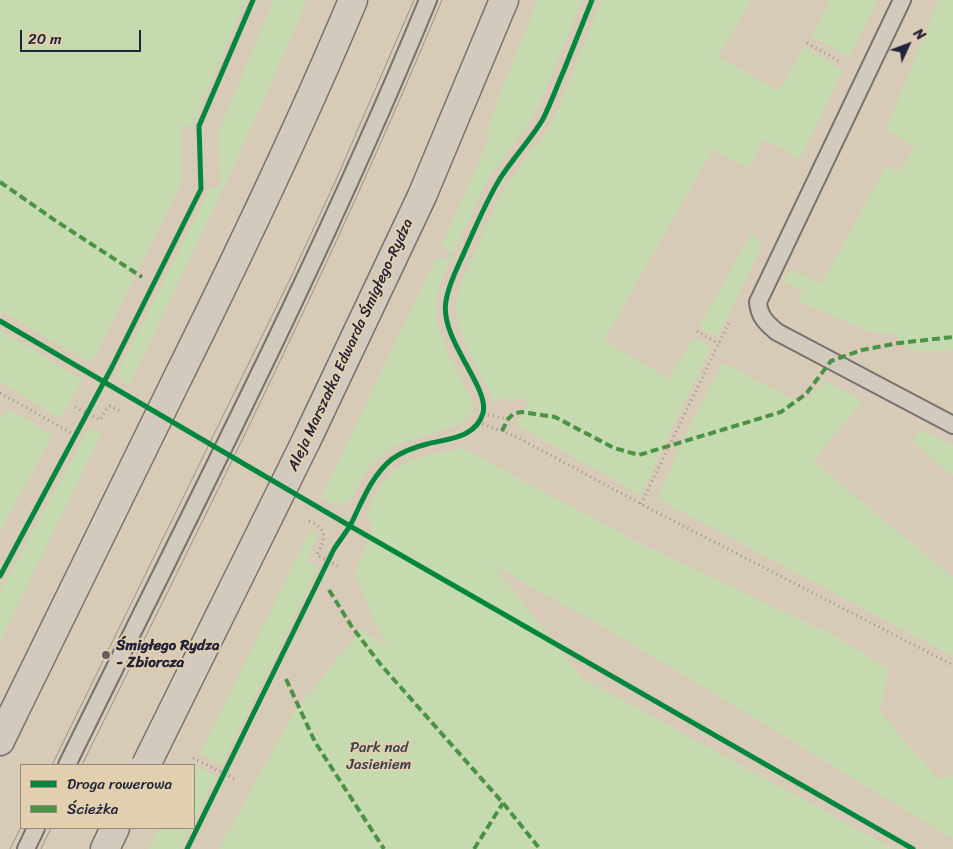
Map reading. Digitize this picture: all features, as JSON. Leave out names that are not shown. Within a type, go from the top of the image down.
[{"type":"main road","points":[[0,741],[246,239],[294,136],[353,0]]},
{"type":"main road","name":"Aleja Marszałka Edwarda Śmigłego-Rydza","points":[[146,764],[307,439],[422,196],[504,0]]},
{"type":"main road","points":[[105,849],[115,829]]},
{"type":"lane","points":[[67,764],[307,275],[380,113],[428,0]]},
{"type":"lane","points":[[902,0],[758,302],[759,310],[768,325],[777,332],[953,425]]},
{"type":"lane","points":[[26,849],[36,829]]},
{"type":"path","points":[[807,43],[843,64]]},
{"type":"path","points":[[641,504],[731,320],[759,310]]},
{"type":"path","points":[[697,331],[719,344]]},
{"type":"path","points":[[0,393],[74,438],[78,430]]},
{"type":"path","points":[[75,406],[86,416],[100,420],[110,406],[122,412]]},
{"type":"path","points":[[86,416],[91,406]]},
{"type":"path","points":[[483,414],[508,419]]},
{"type":"path","points":[[478,422],[520,438],[641,504],[953,665]]},
{"type":"path","points":[[310,521],[321,529],[324,536],[318,555],[340,567]]},
{"type":"path","points":[[193,758],[237,780]]},
{"type":"path","points":[[222,779],[227,768]]},
{"type":"green space","points":[[0,0],[246,0],[192,126],[181,126],[181,183],[91,363],[0,311]]},
{"type":"green space","points":[[274,0],[307,0],[265,98],[175,291],[128,386],[120,379],[118,372],[210,189],[221,188],[218,133]]},
{"type":"green space","points":[[538,0],[582,0],[542,98],[532,118],[490,176],[480,194],[440,282],[437,295],[437,325],[444,344],[471,399],[474,407],[473,411],[469,418],[450,428],[391,448],[381,455],[368,469],[348,501],[340,505],[330,503],[321,498],[436,258],[446,259],[453,253],[441,247],[489,139],[485,137],[499,97]]},
{"type":"green space","points":[[602,0],[751,0],[718,57],[779,91],[805,46],[843,71],[800,159],[764,139],[748,168],[713,149],[604,340],[669,379],[693,338],[711,347],[641,495],[517,425],[528,399],[493,399],[465,344],[458,324],[456,305],[460,286],[498,200],[507,184],[549,128]]},
{"type":"green space","points":[[831,0],[878,0],[849,57],[811,36]]},
{"type":"green space","points":[[939,0],[953,0],[953,350],[928,352],[912,350],[906,347],[900,342],[896,334],[871,332],[799,302],[803,292],[784,282],[791,269],[821,285],[887,165],[899,172],[915,147],[886,130]]},
{"type":"green space","points":[[752,233],[762,246],[718,336],[699,328]]},
{"type":"green space","points":[[0,330],[82,380],[62,417],[56,416],[0,382]]},
{"type":"green space","points":[[723,363],[796,401],[807,399],[824,380],[862,401],[813,461],[953,577],[953,656],[658,499],[682,442]]},
{"type":"green space","points":[[9,409],[52,435],[0,533],[0,419]]},
{"type":"green space","points":[[112,413],[0,641],[0,592],[89,428],[100,434]]},
{"type":"green space","points":[[921,430],[953,446],[953,476],[912,441]]},
{"type":"green space","name":"Park nad Jasieniem","points":[[462,448],[633,540],[837,637],[888,669],[880,712],[938,779],[953,776],[953,839],[616,634],[493,565],[582,678],[893,849],[219,849],[293,714],[361,629],[389,648],[374,621],[355,572],[373,529],[368,516],[382,483],[402,465],[415,459]]},
{"type":"green space","points":[[311,529],[317,538],[307,561],[319,567],[222,765],[200,754]]},
{"type":"green space","points":[[195,766],[216,777],[195,820]]},
{"type":"green space","points":[[158,829],[190,829],[180,849],[148,849]]},
{"type":"tram line","points":[[52,764],[292,275],[335,182],[414,0]]},
{"type":"tram line","points":[[82,764],[314,290],[401,97],[442,0]]},
{"type":"tram line","points":[[10,849],[20,829]]},
{"type":"tram line","points":[[41,849],[51,829]]},
{"type":"marked path","points":[[0,182],[142,277]]},
{"type":"marked path","points":[[502,431],[513,414],[521,412],[555,417],[614,448],[639,455],[781,412],[806,394],[831,361],[862,350],[899,343],[953,337]]},
{"type":"marked path","points":[[329,590],[352,627],[381,665],[503,803],[540,849]]},
{"type":"marked path","points":[[286,679],[315,742],[384,849]]},
{"type":"marked path","points":[[474,849],[503,803]]},
{"type":"cycle path","points":[[0,576],[112,367],[201,189],[199,126],[253,0]]},
{"type":"cycle path","points":[[592,0],[543,119],[491,194],[454,274],[447,294],[446,316],[450,331],[479,390],[483,402],[483,413],[474,428],[460,436],[418,447],[392,459],[378,473],[350,526],[913,849]]},
{"type":"cycle path","points":[[0,321],[350,526],[334,549],[187,849]]},
{"type":"place","name":"Śmigłego Rydza - Zbiorcza","points":[[106,655]]}]
